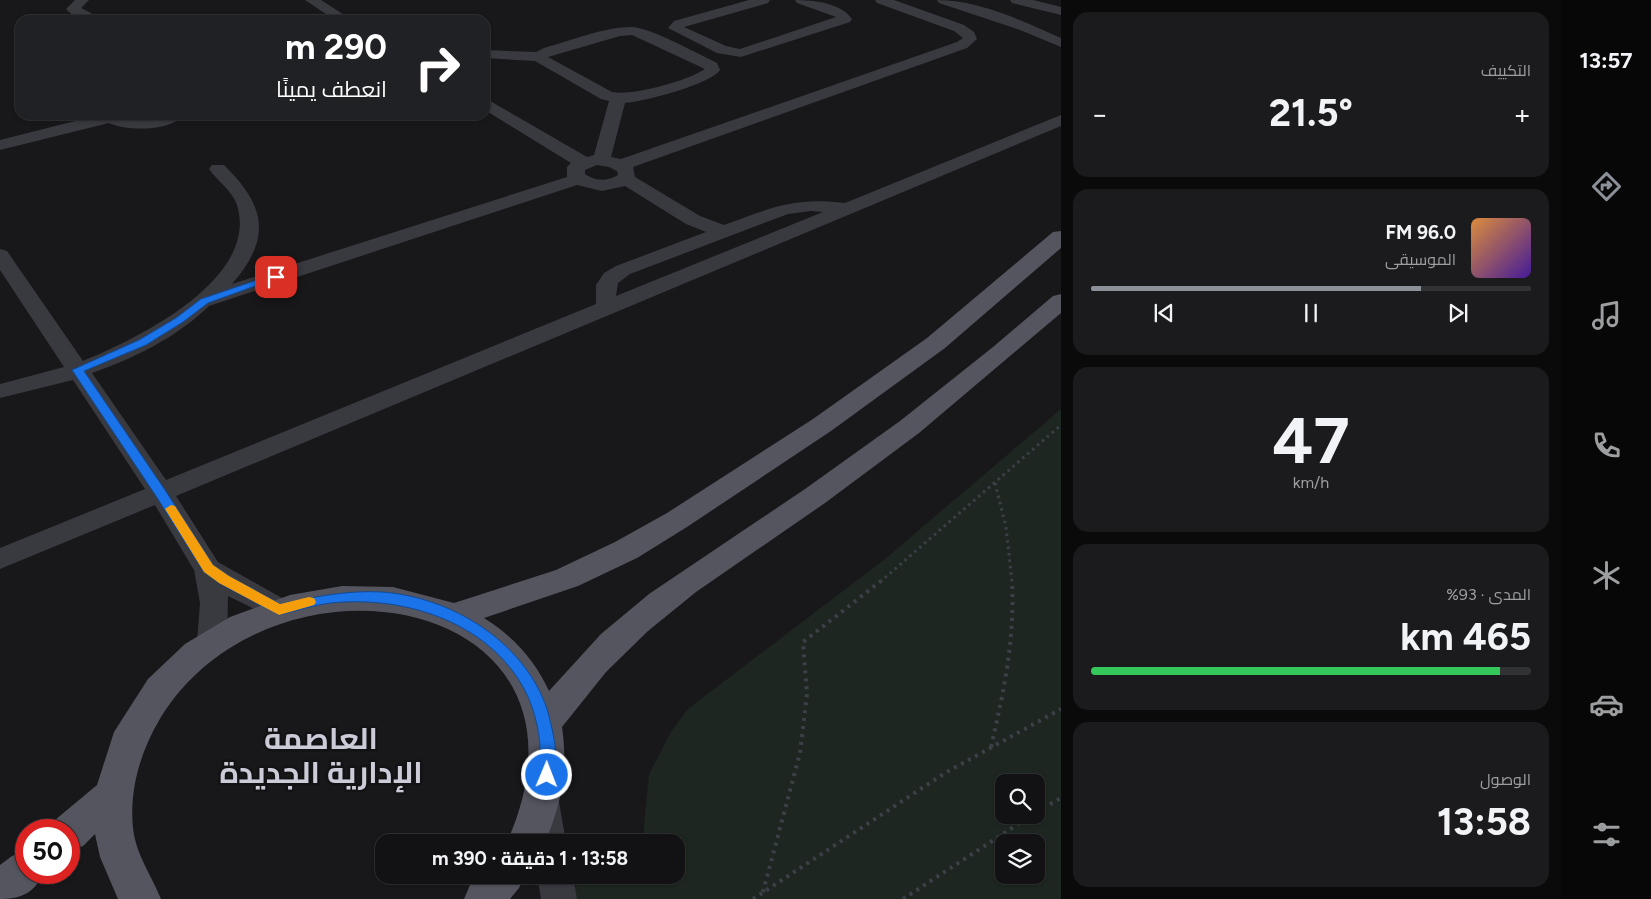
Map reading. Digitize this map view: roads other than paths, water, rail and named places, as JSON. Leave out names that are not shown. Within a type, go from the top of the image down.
[{"type":"main road","points":[[452,616],[567,578],[626,550],[677,520],[822,425],[936,343],[1061,237]]},
{"type":"main road","points":[[544,723],[595,662],[650,611],[890,441],[954,392],[1061,301]]},
{"type":"main road","points":[[140,899],[122,866],[116,843],[113,818],[118,769],[127,743],[139,720],[171,677],[212,642],[234,629],[279,610],[330,598],[382,597],[406,601],[452,616],[494,642],[511,659],[533,693],[544,723],[548,766],[542,802],[529,834]]},
{"type":"main road","points":[[80,823],[114,794]]},
{"type":"main road","points":[[0,889],[15,877]]},
{"type":"main road","points":[[484,899],[497,884]]},
{"type":"street","points":[[82,0],[73,9],[84,15]]},
{"type":"street","points":[[312,0],[337,15]]},
{"type":"street","points":[[763,0],[675,26],[678,31],[725,52],[744,52],[844,20],[842,15],[802,0]]},
{"type":"street","points":[[818,6],[838,0]]},
{"type":"street","points":[[606,185],[624,172],[962,45],[970,39],[969,34],[958,28],[882,0]]},
{"type":"street","points":[[944,0],[1025,27],[1061,43]]},
{"type":"street","points":[[975,0],[1061,29]]},
{"type":"street","points":[[1017,0],[1061,11]]},
{"type":"street","points":[[490,54],[540,57],[550,51],[623,31],[642,33],[710,64],[713,70],[706,75],[634,97],[618,99],[607,96],[546,64],[540,57]]},
{"type":"street","points":[[676,49],[701,41]]},
{"type":"street","points":[[618,99],[588,167],[588,183],[606,185],[668,224],[691,244]]},
{"type":"street","points":[[490,106],[588,167],[624,172],[688,217],[724,232]]},
{"type":"street","points":[[0,145],[95,120]]},
{"type":"street","points":[[117,120],[139,124],[161,120]]},
{"type":"street","points":[[0,559],[1061,120]]},
{"type":"street","points":[[1037,131],[1061,132]]},
{"type":"street","points":[[204,301],[588,167]]},
{"type":"street","points":[[0,391],[78,370],[149,339],[180,320],[204,301],[232,271],[245,248],[250,224],[249,214],[241,194],[218,169]]},
{"type":"street","points":[[608,308],[604,288],[611,276],[791,207],[811,205],[849,208]]},
{"type":"street","points":[[668,224],[675,218],[688,217]]},
{"type":"street","points":[[0,255],[160,493],[208,569],[215,603],[212,642]]},
{"type":"street","points":[[232,271],[245,277],[262,280]]},
{"type":"street","points":[[208,569],[241,590],[279,610]]},
{"type":"street","points":[[542,802],[548,834]]},
{"type":"street","points":[[556,884],[559,899]]},
{"type":"district","name":"العاصمة الإدارية الجديدة","points":[[321,756]]}]
